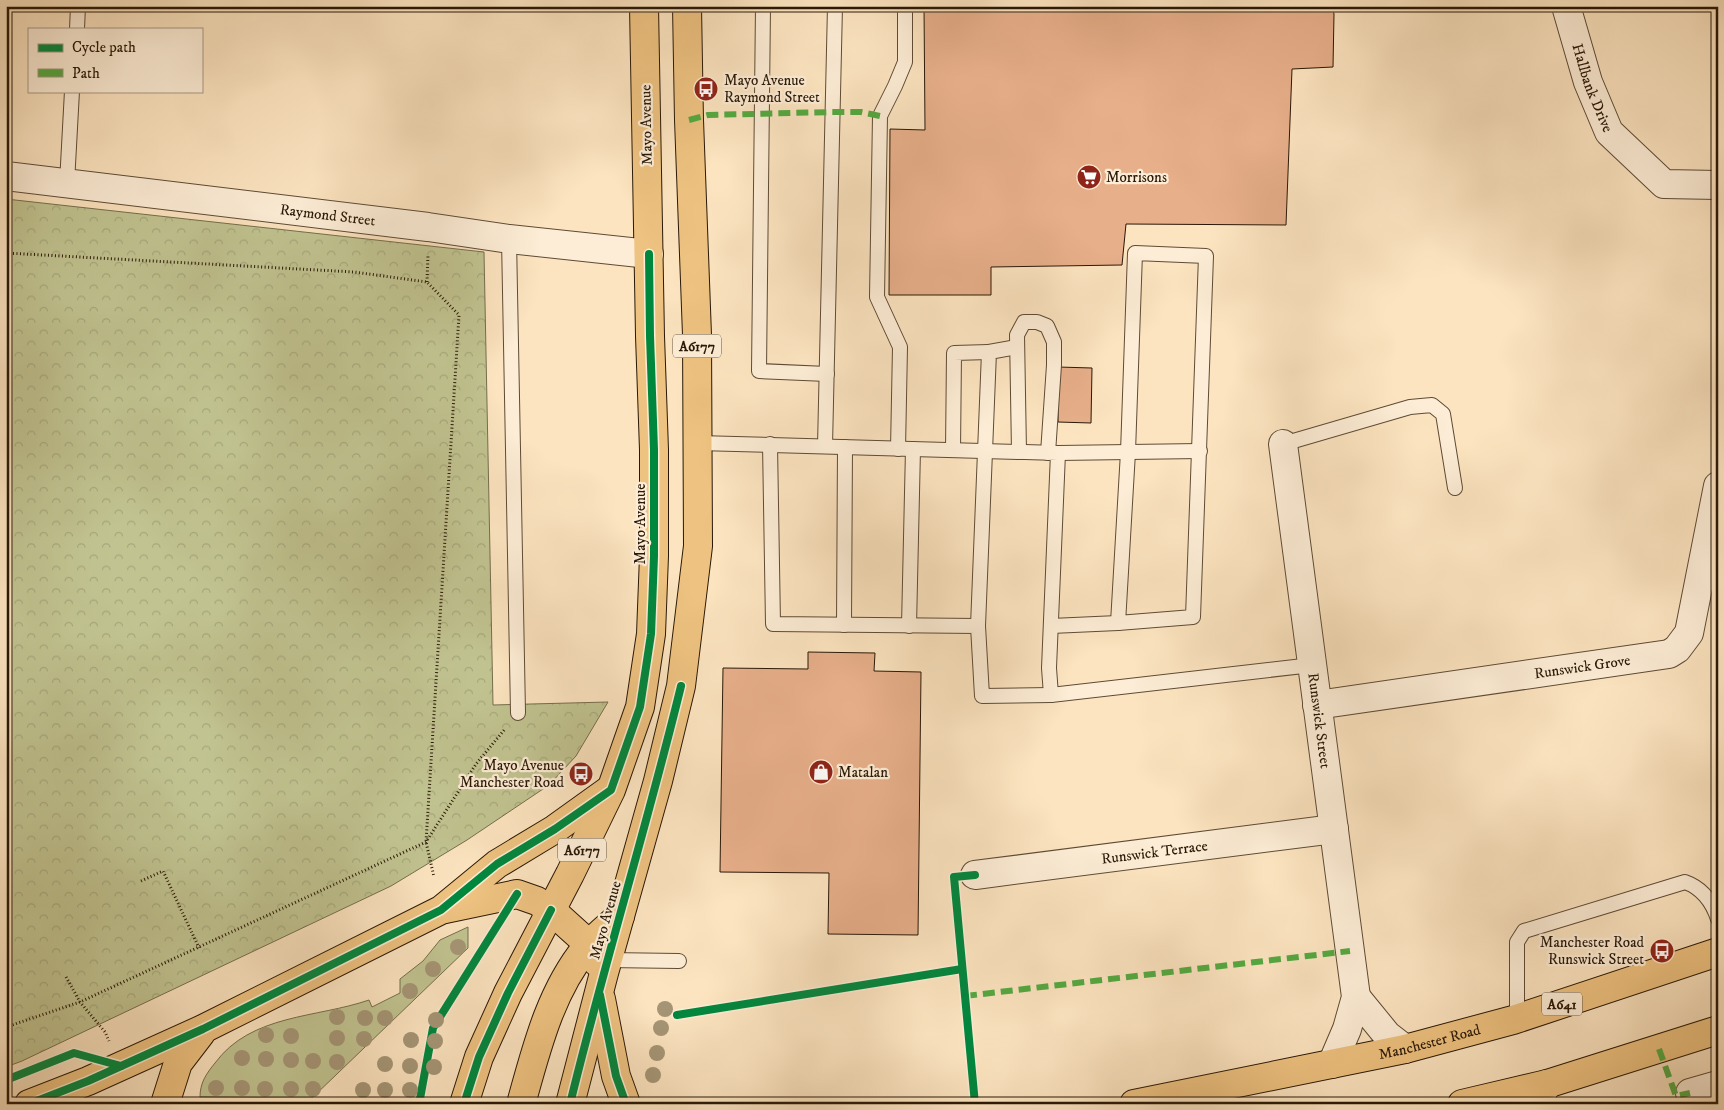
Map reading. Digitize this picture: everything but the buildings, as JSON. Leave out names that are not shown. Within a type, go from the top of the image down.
[{"type":"main road","name":"Mayo Avenue","points":[[464,1104],[479,1058],[508,993],[611,790],[640,707],[651,634],[654,556],[654,460],[644,6]]},
{"type":"main road","name":"Mayo Avenue","points":[[599,967],[620,916],[658,781],[681,686],[698,546],[697,335],[687,6]]},
{"type":"main road","points":[[29,1104],[77,1094],[121,1066],[203,1029],[441,910],[497,864],[555,829],[611,790]]},
{"type":"main road","points":[[441,910],[517,894],[537,900],[582,938],[599,967],[616,1076],[626,1104]]},
{"type":"main road","name":"Manchester Road","points":[[1134,1104],[1405,1049],[1517,1019],[1718,952]]},
{"type":"main road","points":[[521,1104],[534,1055],[555,998],[568,972],[599,967]]},
{"type":"main road","points":[[570,1104],[599,967]]},
{"type":"main road","points":[[166,1104],[178,1063],[203,1029]]},
{"type":"main road","points":[[1462,1104],[1542,1094],[1718,1030]]},
{"type":"street","name":"Hallbank Drive","points":[[1566,6],[1588,82],[1609,132],[1664,184],[1718,185]]},
{"type":"street","name":"Raymond Street","points":[[6,176],[428,227],[509,239],[649,254]]},
{"type":"street","name":"Runswick Street","points":[[1283,444],[1356,997],[1347,1029],[1332,1064]]},
{"type":"street","name":"Runswick Grove","points":[[1317,705],[1668,654],[1677,649],[1689,633],[1718,486]]},
{"type":"street","name":"Runswick Terrace","points":[[975,875],[1334,829]]},
{"type":"street","points":[[1356,997],[1388,1035],[1405,1049]]},
{"type":"street","points":[[1690,1093],[1718,1086]]},
{"type":"lane","points":[[77,28],[78,6]]},
{"type":"lane","points":[[763,6],[759,371],[827,374]]},
{"type":"lane","points":[[825,446],[835,6]]},
{"type":"lane","points":[[898,449],[900,347],[877,298],[880,116],[896,86],[905,62],[905,6]]},
{"type":"lane","points":[[67,184],[72,92]]},
{"type":"lane","points":[[509,239],[518,713]]},
{"type":"lane","points":[[1051,626],[1118,623],[1193,617],[1206,256],[1135,253],[1128,452],[1118,623]]},
{"type":"lane","points":[[1019,452],[1017,335],[1024,322],[1037,322],[1047,326],[1054,342],[1049,668],[1051,695]]},
{"type":"lane","points":[[953,450],[954,353],[989,352],[1017,346]]},
{"type":"lane","points":[[989,352],[978,626],[982,696],[1051,695],[1312,666]]},
{"type":"lane","points":[[1283,444],[1410,407],[1432,405],[1443,414],[1454,488]]},
{"type":"lane","points":[[698,443],[1053,453],[1200,451]]},
{"type":"lane","points":[[770,444],[773,624],[978,626]]},
{"type":"lane","points":[[844,625],[845,447]]},
{"type":"lane","points":[[909,626],[914,449]]},
{"type":"lane","points":[[1517,1019],[1517,942],[1524,931],[1685,882],[1696,886],[1708,898],[1718,919]]},
{"type":"lane","points":[[599,967],[679,961]]},
{"type":"path","points":[[6,253],[354,272],[427,282],[459,315],[426,842],[441,910]]},
{"type":"path","points":[[6,1028],[80,1002],[426,842],[476,764],[518,713]]},
{"type":"path","points":[[141,881],[163,871],[199,948]]},
{"type":"path","points":[[66,977],[80,1002],[105,1032],[121,1066]]},
{"type":"green space","points":[[6,199],[484,252],[493,705],[608,702],[576,756],[549,785],[467,840],[391,886],[6,1067]]},
{"type":"green space","points":[[468,927],[468,948],[312,1098],[200,1097],[202,1083],[212,1067],[230,1047],[247,1035],[266,1026],[286,1020],[369,1000],[372,1007],[400,993],[400,979],[423,961],[440,940]]},
{"type":"marked path","points":[[689,120],[708,115],[832,112],[861,112],[880,116]]},
{"type":"marked path","points":[[965,996],[1350,951]]},
{"type":"marked path","points":[[1659,1049],[1676,1096],[1690,1093]]},
{"type":"cycle path","points":[[29,1104],[88,1081],[203,1029],[441,910],[497,864],[555,829],[611,790],[640,707],[651,634],[654,556],[654,450],[649,254]]},
{"type":"cycle path","points":[[570,1104],[681,686]]},
{"type":"cycle path","points":[[975,875],[954,877],[975,1104]]},
{"type":"cycle path","points":[[419,1104],[433,1028],[517,894]]},
{"type":"cycle path","points":[[464,1104],[479,1057],[508,993],[551,910]]},
{"type":"cycle path","points":[[677,1015],[962,969]]},
{"type":"cycle path","points":[[600,995],[616,1076],[626,1104]]},
{"type":"cycle path","points":[[6,1080],[74,1053],[121,1066]]},
{"type":"place","name":"Mayo Avenue Raymond Street","points":[[706,89]]},
{"type":"place","name":"Morrisons","points":[[1089,177]]},
{"type":"place","name":"Matalan","points":[[821,772]]},
{"type":"place","name":"Mayo Avenue Manchester Road","points":[[581,774]]},
{"type":"place","name":"Manchester Road Runswick Street","points":[[1662,951]]}]
